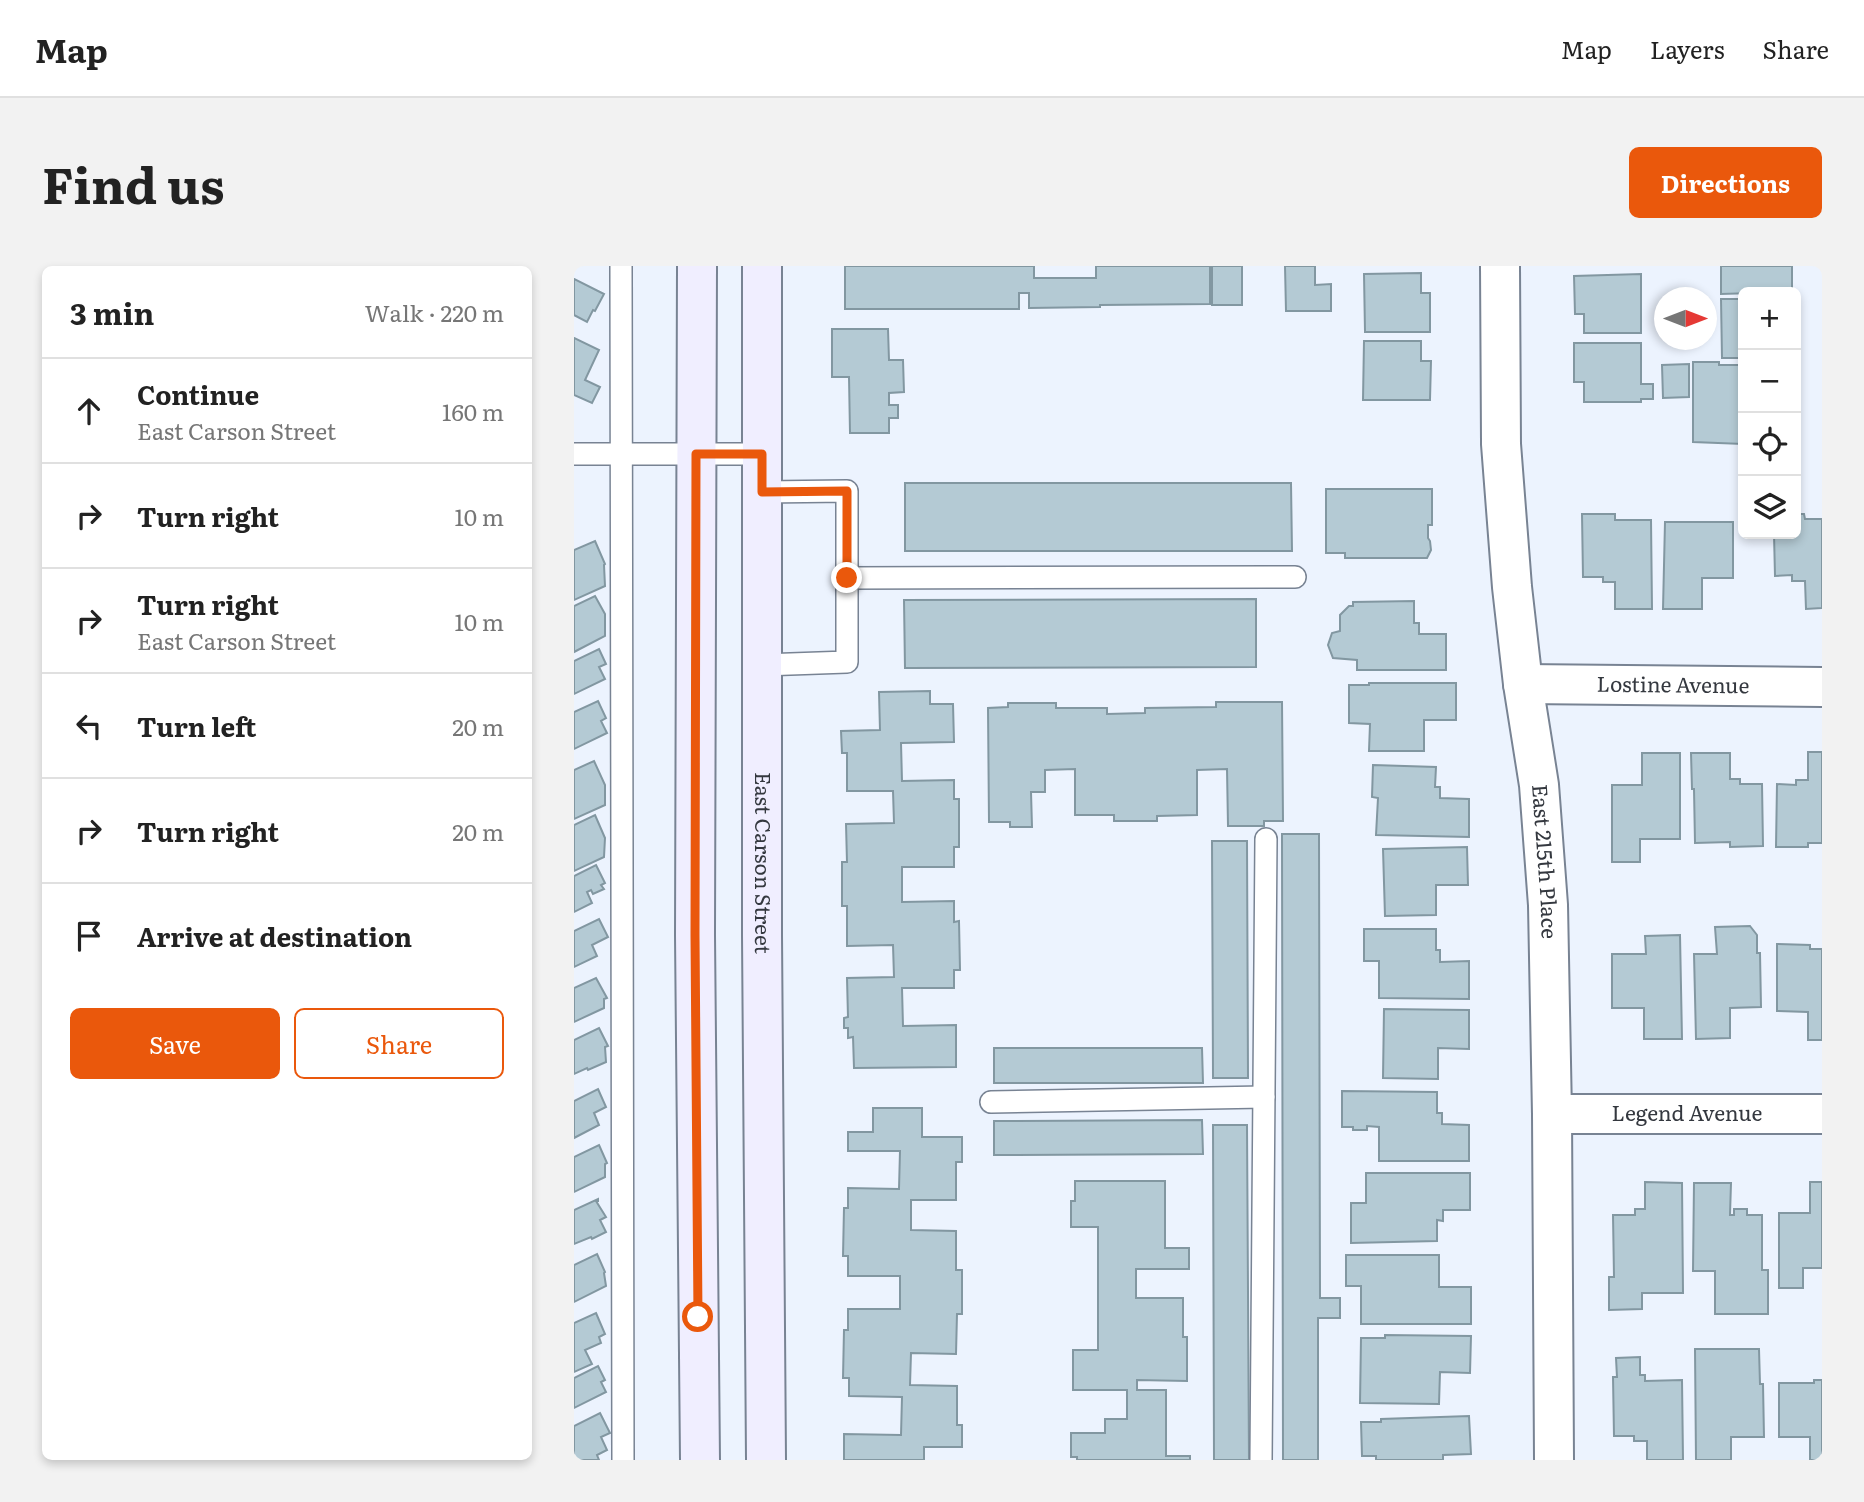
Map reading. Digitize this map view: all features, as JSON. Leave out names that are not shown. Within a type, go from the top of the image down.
[{"type":"main road","points":[[697,266],[695,935],[700,1460]]},
{"type":"main road","name":"East Carson Street","points":[[762,266],[762,935],[766,1460]]},
{"type":"street","name":"East 215th Place","points":[[1500,266],[1501,444],[1511,587],[1539,785],[1547,891],[1552,1114],[1554,1460]]},
{"type":"street","name":"Lostine Avenue","points":[[1523,684],[1822,687]]},
{"type":"street","name":"Legend Avenue","points":[[1552,1114],[1822,1114]]},
{"type":"lane","points":[[621,266],[623,1460]]},
{"type":"lane","points":[[574,454],[762,454]]},
{"type":"lane","points":[[762,492],[847,491],[847,663],[762,665]]},
{"type":"lane","points":[[847,578],[1295,577]]},
{"type":"lane","points":[[1261,1460],[1266,839]]},
{"type":"lane","points":[[991,1102],[1264,1097]]},
{"type":"building","points":[[845,266],[1034,266],[1034,278],[1096,278],[1096,266],[1210,266],[1210,304],[1029,308],[1029,293],[1019,293],[1019,309],[845,309]]},
{"type":"building","points":[[1212,266],[1242,266],[1242,305],[1212,305]]},
{"type":"building","points":[[1285,266],[1315,266],[1315,285],[1331,284],[1331,311],[1286,311]]},
{"type":"building","points":[[1721,266],[1792,266],[1792,287],[1738,287],[1738,294],[1721,294]]},
{"type":"building","points":[[1421,273],[1421,293],[1430,293],[1430,332],[1365,332],[1364,274]]},
{"type":"building","points":[[1641,274],[1641,333],[1584,333],[1584,314],[1575,314],[1574,276]]},
{"type":"building","points":[[574,279],[604,294],[587,322],[574,315]]},
{"type":"building","points":[[1721,299],[1738,299],[1738,358],[1722,358]]},
{"type":"building","points":[[832,329],[888,329],[889,360],[903,360],[904,392],[889,393],[889,405],[898,405],[898,418],[889,418],[889,433],[850,433],[849,377],[832,377]]},
{"type":"building","points":[[574,338],[599,350],[585,380],[600,387],[592,403],[574,395]]},
{"type":"building","points":[[1364,341],[1421,341],[1421,361],[1431,361],[1430,400],[1363,400]]},
{"type":"building","points":[[1574,343],[1641,343],[1641,384],[1653,384],[1653,399],[1641,399],[1641,402],[1584,402],[1584,382],[1574,382]]},
{"type":"building","points":[[1693,362],[1738,365],[1738,444],[1693,442]]},
{"type":"building","points":[[1689,364],[1689,397],[1663,398],[1662,365]]},
{"type":"building","points":[[905,483],[1291,483],[1292,551],[905,551]]},
{"type":"building","points":[[1326,489],[1432,489],[1432,525],[1428,525],[1431,550],[1427,558],[1345,558],[1345,553],[1326,553]]},
{"type":"building","points":[[1582,514],[1615,514],[1615,520],[1651,520],[1652,609],[1615,609],[1615,582],[1603,582],[1603,577],[1583,577]]},
{"type":"building","points":[[1801,514],[1804,514],[1805,519],[1822,519],[1822,608],[1806,609],[1805,581],[1792,581],[1792,575],[1775,576],[1774,539],[1801,539]]},
{"type":"building","points":[[1665,522],[1733,522],[1733,578],[1702,578],[1702,609],[1663,609]]},
{"type":"building","points":[[595,541],[605,564],[605,586],[574,600],[574,550]]},
{"type":"building","points":[[595,596],[605,614],[605,636],[574,652],[574,606]]},
{"type":"building","points":[[1256,599],[1256,667],[905,668],[904,600]]},
{"type":"building","points":[[1414,601],[1414,623],[1419,623],[1419,634],[1446,634],[1446,670],[1357,670],[1357,660],[1333,658],[1328,645],[1332,633],[1340,631],[1340,615],[1349,606],[1353,606],[1353,602]]},
{"type":"building","points":[[599,649],[606,664],[599,667],[605,679],[574,694],[574,661]]},
{"type":"building","points":[[1456,683],[1456,720],[1424,720],[1424,751],[1369,751],[1370,724],[1349,723],[1349,685]]},
{"type":"building","points":[[930,691],[930,704],[953,704],[954,742],[901,743],[902,781],[954,780],[954,799],[959,799],[959,847],[954,847],[954,867],[902,867],[902,902],[954,901],[954,922],[959,921],[960,970],[954,970],[954,988],[902,988],[903,1026],[956,1025],[956,1067],[854,1068],[853,1037],[848,1038],[848,1028],[844,1028],[844,1018],[848,1017],[847,978],[894,977],[893,945],[847,946],[847,906],[842,906],[842,862],[847,862],[846,824],[894,823],[893,791],[847,791],[847,753],[842,753],[841,731],[880,730],[879,692]]},
{"type":"building","points":[[598,701],[606,718],[601,721],[607,733],[574,749],[574,712]]},
{"type":"building","points":[[1216,702],[1282,702],[1283,821],[1264,821],[1264,826],[1228,826],[1227,769],[1197,770],[1197,815],[1157,816],[1157,821],[1114,821],[1114,815],[1075,815],[1075,769],[1045,770],[1045,792],[1031,792],[1032,827],[1010,827],[1010,822],[989,822],[988,708],[1008,707],[1008,703],[1056,703],[1056,708],[1107,708],[1107,714],[1145,713],[1145,708],[1216,707]]},
{"type":"building","points":[[1808,752],[1822,752],[1822,843],[1808,843],[1808,847],[1776,847],[1777,784],[1796,785],[1796,780],[1808,780]]},
{"type":"building","points":[[1642,753],[1680,753],[1680,839],[1640,839],[1640,862],[1612,862],[1612,785],[1642,785]]},
{"type":"building","points":[[1691,753],[1730,753],[1730,779],[1740,779],[1740,784],[1762,784],[1763,846],[1730,847],[1730,842],[1695,843]]},
{"type":"building","points":[[594,761],[605,785],[605,805],[574,819],[574,770]]},
{"type":"building","points":[[1373,765],[1436,767],[1435,787],[1440,787],[1440,798],[1469,799],[1469,837],[1376,835],[1378,798],[1372,797]]},
{"type":"building","points":[[595,815],[605,838],[604,857],[574,871],[574,825]]},
{"type":"building","points":[[1282,834],[1319,834],[1320,1298],[1340,1298],[1340,1318],[1318,1318],[1318,1460],[1283,1460]]},
{"type":"building","points":[[1212,841],[1247,841],[1248,1078],[1213,1078]]},
{"type":"building","points":[[1467,847],[1468,885],[1436,885],[1436,915],[1385,916],[1383,849]]},
{"type":"building","points":[[596,865],[605,883],[601,885],[604,889],[593,894],[591,890],[587,892],[592,903],[574,912],[574,876]]},
{"type":"building","points":[[599,919],[608,937],[592,945],[597,956],[574,967],[574,931]]},
{"type":"building","points":[[1750,926],[1757,935],[1757,953],[1760,953],[1761,1007],[1730,1008],[1730,1038],[1696,1039],[1694,954],[1717,954],[1715,927]]},
{"type":"building","points":[[1364,929],[1436,929],[1436,950],[1440,950],[1440,962],[1469,961],[1469,999],[1379,998],[1379,961],[1364,961]]},
{"type":"building","points":[[1680,935],[1682,1039],[1644,1039],[1644,1008],[1612,1008],[1612,954],[1646,954],[1645,936]]},
{"type":"building","points":[[1777,944],[1810,945],[1810,949],[1822,949],[1822,1040],[1808,1040],[1808,1012],[1777,1011]]},
{"type":"building","points":[[596,978],[607,998],[604,999],[604,1008],[574,1022],[574,988]]},
{"type":"building","points":[[1384,1009],[1469,1010],[1469,1049],[1438,1048],[1438,1079],[1383,1078]]},
{"type":"building","points":[[599,1028],[608,1046],[605,1047],[606,1062],[574,1074],[574,1040]]},
{"type":"building","points":[[994,1048],[1202,1048],[1203,1083],[994,1083]]},
{"type":"building","points":[[598,1089],[606,1107],[594,1113],[599,1125],[574,1138],[574,1101]]},
{"type":"building","points":[[1342,1091],[1437,1092],[1437,1113],[1442,1113],[1442,1124],[1469,1125],[1469,1161],[1379,1161],[1379,1127],[1367,1126],[1367,1130],[1353,1130],[1353,1127],[1342,1127]]},
{"type":"building","points":[[873,1108],[922,1108],[922,1137],[962,1137],[962,1162],[956,1162],[956,1200],[911,1200],[911,1230],[956,1231],[956,1270],[962,1270],[962,1314],[957,1314],[956,1354],[911,1353],[910,1385],[957,1386],[957,1425],[962,1425],[962,1447],[924,1447],[924,1460],[844,1460],[844,1434],[901,1435],[902,1397],[849,1396],[849,1378],[843,1378],[844,1330],[848,1330],[848,1309],[900,1309],[900,1276],[848,1276],[848,1256],[843,1256],[844,1208],[848,1208],[848,1188],[899,1189],[900,1151],[848,1151],[848,1132],[873,1132]]},
{"type":"building","points":[[1202,1120],[1203,1154],[994,1155],[994,1121]]},
{"type":"building","points":[[1213,1125],[1247,1125],[1249,1460],[1214,1460]]},
{"type":"building","points":[[599,1145],[607,1163],[605,1177],[574,1192],[574,1157]]},
{"type":"building","points":[[1366,1173],[1470,1173],[1470,1210],[1443,1210],[1443,1221],[1437,1220],[1437,1241],[1351,1243],[1351,1203],[1366,1203]]},
{"type":"building","points":[[1075,1181],[1165,1181],[1165,1248],[1189,1248],[1189,1269],[1136,1269],[1136,1298],[1183,1298],[1183,1337],[1187,1337],[1187,1381],[1137,1380],[1137,1390],[1166,1390],[1166,1456],[1190,1456],[1190,1460],[1077,1460],[1077,1457],[1071,1457],[1071,1433],[1105,1433],[1105,1419],[1127,1419],[1127,1390],[1073,1390],[1073,1350],[1098,1350],[1098,1227],[1071,1227],[1071,1201],[1075,1201]]},
{"type":"building","points":[[1645,1182],[1682,1183],[1683,1293],[1642,1293],[1642,1309],[1609,1310],[1609,1277],[1614,1277],[1613,1215],[1635,1215],[1635,1209],[1645,1209]]},
{"type":"building","points":[[1810,1182],[1822,1182],[1822,1268],[1803,1268],[1803,1288],[1779,1288],[1779,1213],[1810,1213]]},
{"type":"building","points":[[1694,1183],[1731,1183],[1730,1215],[1734,1215],[1734,1209],[1747,1209],[1747,1215],[1762,1215],[1762,1270],[1768,1270],[1768,1314],[1715,1314],[1715,1271],[1693,1271]]},
{"type":"building","points":[[598,1199],[596,1201],[606,1217],[600,1220],[606,1232],[574,1244],[574,1210]]},
{"type":"building","points":[[597,1254],[605,1272],[606,1286],[574,1302],[574,1265]]},
{"type":"building","points":[[1346,1255],[1439,1255],[1439,1287],[1471,1287],[1471,1324],[1361,1324],[1361,1286],[1346,1286]]},
{"type":"building","points":[[596,1313],[605,1334],[599,1337],[601,1343],[585,1350],[592,1364],[574,1372],[574,1323]]},
{"type":"building","points":[[1385,1335],[1471,1336],[1470,1373],[1440,1372],[1439,1404],[1360,1403],[1361,1338],[1385,1338]]},
{"type":"building","points":[[1695,1349],[1759,1349],[1764,1437],[1731,1437],[1731,1460],[1696,1460]]},
{"type":"building","points":[[1640,1357],[1640,1375],[1645,1375],[1645,1381],[1682,1380],[1683,1460],[1647,1460],[1647,1441],[1634,1441],[1634,1436],[1614,1436],[1613,1377],[1617,1377],[1616,1358]]},
{"type":"building","points":[[598,1366],[605,1380],[601,1382],[606,1392],[574,1408],[574,1378]]},
{"type":"building","points":[[1814,1380],[1822,1380],[1822,1460],[1810,1460],[1810,1437],[1779,1437],[1779,1383],[1814,1383]]},
{"type":"building","points":[[600,1413],[610,1433],[601,1437],[607,1450],[597,1455],[599,1460],[574,1460],[574,1426]]},
{"type":"building","points":[[1469,1416],[1471,1454],[1443,1455],[1443,1460],[1376,1460],[1376,1456],[1362,1456],[1361,1422]]},
{"type":"route","points":[[698,1317],[695,935],[696,454],[762,454],[762,492],[847,491],[847,578]]}]
